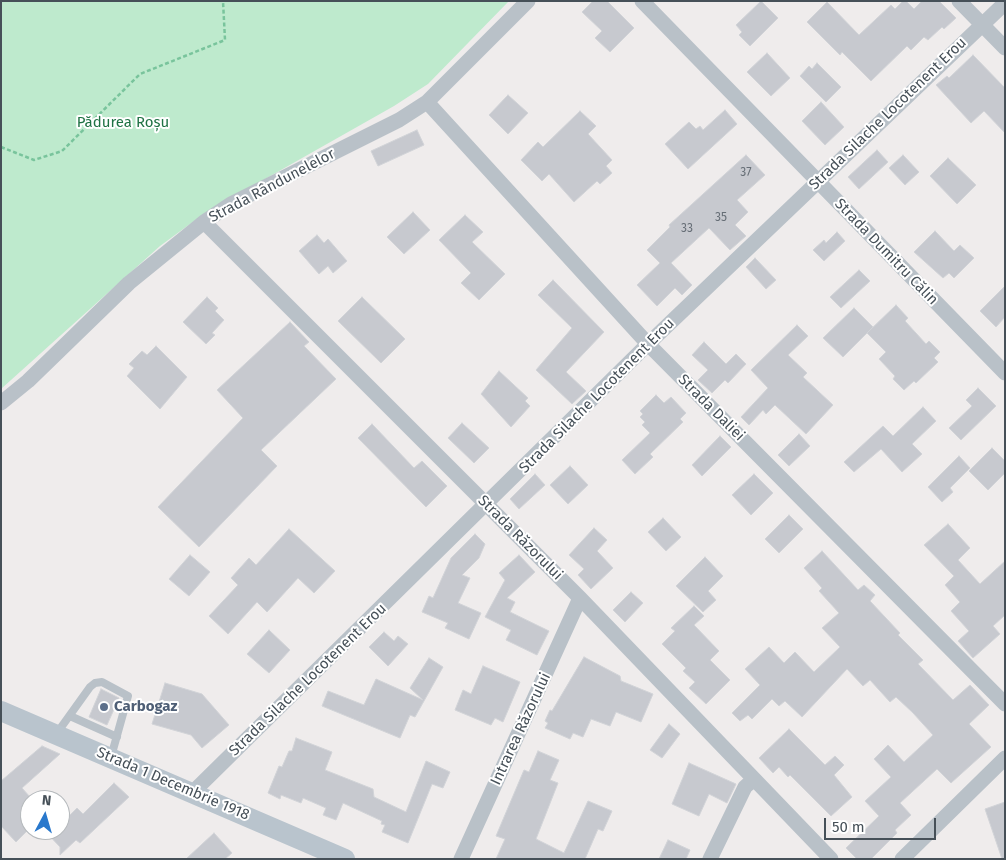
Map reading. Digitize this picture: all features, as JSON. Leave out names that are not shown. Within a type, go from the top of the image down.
[{"type":"main road","name":"Strada 1 Decembrie 1918","points":[[1,711],[345,859]]},
{"type":"street","name":"Strada Rândunelelor","points":[[1,403],[28,380],[129,283],[204,222],[231,204],[399,120],[427,102],[528,1]]},
{"type":"street","name":"Strada Dumitru Călin","points":[[642,1],[1005,374]]},
{"type":"street","points":[[959,1],[1005,48]]},
{"type":"street","name":"Strada Silache Locotenent Erou","points":[[193,792],[488,504],[648,344],[1005,3]]},
{"type":"street","name":"Strada Daliei","points":[[427,102],[648,344],[1005,704]]},
{"type":"street","name":"Strada Răzorului","points":[[204,222],[488,504],[831,859]]},
{"type":"street","name":"Intrarea Răzorului","points":[[461,859],[580,598]]},
{"type":"street","points":[[902,859],[1005,758]]},
{"type":"street","points":[[710,859],[745,788],[754,779]]},
{"type":"lane","points":[[57,734],[90,687],[95,683],[102,682],[128,696],[111,757]]},
{"type":"lane","points":[[70,716],[117,737]]},
{"type":"path","points":[[1,147],[34,160],[62,151],[140,74],[225,40],[223,1]]},
{"type":"green space","name":"Pădurea Roșu","points":[[1,1],[509,1],[428,84],[394,106],[205,213],[160,246],[1,389]]},
{"type":"building","points":[[593,1],[607,1],[634,28],[610,52],[595,38],[602,31],[582,12]]},
{"type":"building","points":[[761,1],[778,18],[750,46],[739,35],[742,32],[736,25]]},
{"type":"building","points":[[903,1],[906,1],[914,9],[922,1],[939,1],[956,18],[944,29],[942,27],[928,40],[924,37],[911,50],[907,46],[871,81],[842,52],[840,55],[807,22],[827,2],[859,35],[891,5],[895,9]]},
{"type":"building","points":[[767,53],[790,78],[771,96],[747,72]]},
{"type":"building","points":[[973,55],[1005,88],[1005,133],[984,111],[971,123],[936,85],[947,76],[949,78]]},
{"type":"building","points":[[817,63],[841,87],[826,102],[800,76],[809,66],[812,69]]},
{"type":"building","points":[[508,95],[528,113],[508,134],[489,115]]},
{"type":"building","points":[[821,102],[844,127],[825,145],[802,121]]},
{"type":"building","points":[[725,110],[737,124],[688,169],[665,144],[689,122],[696,129],[700,126],[703,130]]},
{"type":"building","points":[[580,111],[596,126],[588,134],[612,160],[606,166],[612,173],[600,184],[597,181],[574,202],[549,174],[542,181],[521,160],[538,142],[543,147]]},
{"type":"building","points":[[417,130],[424,145],[378,166],[371,151]]},
{"type":"building","points":[[877,150],[888,162],[859,189],[848,177]]},
{"type":"building","points":[[746,155],[765,175],[737,200],[748,212],[735,225],[746,236],[730,250],[709,228],[671,263],[692,285],[682,295],[675,288],[657,306],[637,285],[660,263],[647,250],[670,227],[669,225]]},
{"type":"building","points":[[903,155],[919,172],[905,185],[889,168]]},
{"type":"building","points":[[948,158],[976,185],[957,204],[930,176]]},
{"type":"building","points":[[413,212],[430,230],[404,254],[387,237]]},
{"type":"building","points":[[465,215],[483,232],[472,242],[505,274],[479,300],[461,283],[471,273],[439,240]]},
{"type":"building","points":[[935,231],[954,251],[960,245],[974,258],[954,278],[949,273],[943,278],[914,252]]},
{"type":"building","points":[[837,232],[845,241],[824,261],[813,250],[824,240],[826,243]]},
{"type":"building","points":[[317,235],[324,243],[328,239],[347,261],[333,273],[328,266],[319,274],[299,251]]},
{"type":"building","points":[[755,258],[776,280],[766,289],[746,267]]},
{"type":"building","points":[[859,270],[870,281],[841,308],[830,297]]},
{"type":"building","points":[[553,280],[604,332],[566,372],[586,391],[572,404],[536,370],[572,328],[538,295]]},
{"type":"building","points":[[1005,286],[1005,317],[996,327],[980,311]]},
{"type":"building","points":[[207,297],[218,308],[215,311],[224,320],[212,333],[215,335],[206,344],[183,322]]},
{"type":"building","points":[[362,297],[405,339],[381,363],[338,321]]},
{"type":"building","points":[[896,305],[908,318],[905,321],[926,344],[929,341],[940,352],[934,358],[938,362],[916,383],[914,381],[904,390],[893,379],[895,376],[879,359],[886,352],[867,333]]},
{"type":"building","points":[[854,308],[873,327],[843,357],[823,338]]},
{"type":"building","points":[[290,322],[309,342],[304,346],[336,379],[261,450],[277,466],[199,547],[158,507],[243,418],[217,390]]},
{"type":"building","points":[[797,325],[808,336],[788,355],[807,373],[803,377],[833,405],[806,434],[775,405],[766,414],[763,410],[749,425],[741,417],[768,388],[751,370]]},
{"type":"building","points":[[704,342],[726,364],[736,354],[746,364],[728,383],[725,380],[712,393],[698,380],[708,370],[692,355]]},
{"type":"building","points":[[156,346],[187,377],[160,409],[127,376],[134,368],[129,364],[142,351],[147,355]]},
{"type":"building","points":[[499,371],[528,398],[525,401],[530,406],[511,427],[481,394]]},
{"type":"building","points":[[978,388],[996,406],[961,440],[949,428],[972,406],[966,400]]},
{"type":"building","points":[[656,395],[664,403],[671,397],[686,413],[680,419],[683,422],[650,454],[653,457],[635,474],[622,460],[650,433],[642,425],[645,422],[640,417],[643,414],[640,411]]},
{"type":"building","points":[[923,407],[936,421],[912,444],[922,454],[902,472],[881,449],[854,472],[844,462],[883,426],[893,436]]},
{"type":"building","points":[[462,423],[489,448],[474,463],[448,438]]},
{"type":"building","points":[[372,424],[414,468],[422,461],[447,486],[426,507],[358,438]]},
{"type":"building","points":[[799,434],[810,446],[789,466],[778,455]]},
{"type":"building","points":[[720,436],[731,447],[702,476],[692,465]]},
{"type":"building","points":[[992,448],[1005,461],[1005,473],[988,490],[969,471]]},
{"type":"building","points":[[959,456],[970,468],[950,488],[953,492],[942,502],[928,487]]},
{"type":"building","points":[[570,466],[588,485],[568,504],[550,485]]},
{"type":"building","points":[[535,474],[545,485],[519,509],[510,499]]},
{"type":"building","points":[[754,474],[773,493],[751,515],[732,495]]},
{"type":"building","points":[[789,515],[803,529],[779,553],[765,539]]},
{"type":"building","points":[[663,518],[681,537],[666,551],[648,532]]},
{"type":"building","points":[[948,524],[970,548],[958,560],[980,584],[1005,561],[1005,615],[993,626],[1000,634],[973,658],[958,641],[969,631],[951,611],[960,602],[945,585],[954,576],[924,545]]},
{"type":"building","points":[[594,528],[607,540],[597,551],[613,568],[591,589],[578,575],[584,569],[569,555]]},
{"type":"building","points":[[289,529],[335,571],[314,593],[298,578],[267,612],[257,602],[228,634],[209,616],[238,585],[231,578],[249,558],[256,565]]},
{"type":"building","points":[[475,534],[485,544],[479,558],[462,575],[470,578],[458,603],[481,613],[469,639],[445,628],[448,623],[422,612],[429,596],[433,598],[451,558]]},
{"type":"building","points":[[822,551],[858,590],[864,585],[875,595],[870,601],[900,633],[898,635],[923,660],[918,664],[953,700],[970,685],[989,705],[969,724],[991,747],[951,783],[937,769],[900,803],[911,815],[895,830],[897,833],[871,859],[857,859],[846,848],[879,816],[865,801],[891,777],[874,759],[888,745],[904,762],[933,735],[913,713],[896,697],[890,702],[870,680],[863,686],[847,669],[802,717],[785,701],[779,706],[772,699],[752,719],[748,715],[740,721],[732,713],[760,685],[745,669],[769,647],[784,663],[795,652],[814,672],[840,647],[822,628],[839,613],[819,591],[822,588],[804,568]]},
{"type":"building","points":[[190,555],[210,572],[189,596],[169,579]]},
{"type":"building","points":[[519,555],[535,572],[507,598],[515,602],[510,612],[549,631],[537,655],[506,640],[511,630],[485,617],[505,580],[499,573]]},
{"type":"building","points":[[705,557],[723,576],[708,591],[716,600],[703,612],[676,586]]},
{"type":"building","points":[[631,592],[643,603],[625,622],[613,610]]},
{"type":"building","points":[[694,606],[704,616],[694,625],[719,651],[710,660],[730,680],[706,704],[689,688],[695,682],[683,671],[686,668],[662,644],[675,631],[671,628]]},
{"type":"building","points":[[269,630],[290,650],[269,673],[247,654]]},
{"type":"building","points":[[384,632],[394,641],[398,636],[408,644],[388,666],[369,647]]},
{"type":"building","points":[[584,657],[620,676],[621,681],[653,694],[641,722],[616,712],[610,726],[591,719],[583,737],[573,733],[570,739],[545,728],[548,723],[545,721],[550,710],[552,711]]},
{"type":"building","points":[[429,658],[443,667],[415,717],[410,715],[400,738],[322,706],[328,691],[364,705],[376,679],[423,700],[410,688]]},
{"type":"building","points":[[483,666],[520,682],[503,722],[495,718],[491,725],[455,710],[463,690],[471,694]]},
{"type":"building","points":[[165,683],[202,694],[229,725],[202,748],[191,735],[152,724]]},
{"type":"building","name":"Carbogaz","points":[[101,689],[119,698],[107,725],[89,717]]},
{"type":"building","points":[[669,724],[680,734],[662,758],[650,750]]},
{"type":"building","points":[[789,729],[825,765],[835,756],[844,765],[834,775],[852,797],[831,816],[790,775],[788,777],[779,767],[773,773],[759,758]]},
{"type":"building","points":[[296,738],[332,752],[325,770],[373,789],[374,797],[406,812],[426,761],[450,772],[443,788],[432,784],[408,843],[382,832],[385,825],[381,824],[382,821],[343,803],[336,820],[323,815],[326,808],[303,798],[301,803],[281,795],[280,799],[268,793],[279,766],[282,767],[289,751],[292,751]]},
{"type":"building","points":[[42,746],[60,754],[22,788],[24,790],[20,790],[20,838],[16,842],[1,826],[1,781]]},
{"type":"building","points":[[538,751],[559,760],[550,780],[558,783],[536,839],[564,853],[588,801],[612,811],[603,831],[598,829],[585,859],[496,859],[505,839],[496,836],[524,770],[529,772]]},
{"type":"building","points":[[689,763],[736,784],[727,803],[709,794],[699,816],[672,804]]},
{"type":"building","points":[[114,783],[129,797],[80,843],[76,840],[60,855],[60,847],[53,840],[70,840],[70,815],[77,808],[83,814]]},
{"type":"building","points":[[1005,802],[1005,859],[1002,859],[985,809]]},
{"type":"building","points":[[214,833],[232,853],[225,859],[186,859]]},
{"type":"building","points":[[668,840],[690,850],[686,859],[659,859]]},
{"type":"place","name":"Carbogaz","points":[[104,707]]}]
